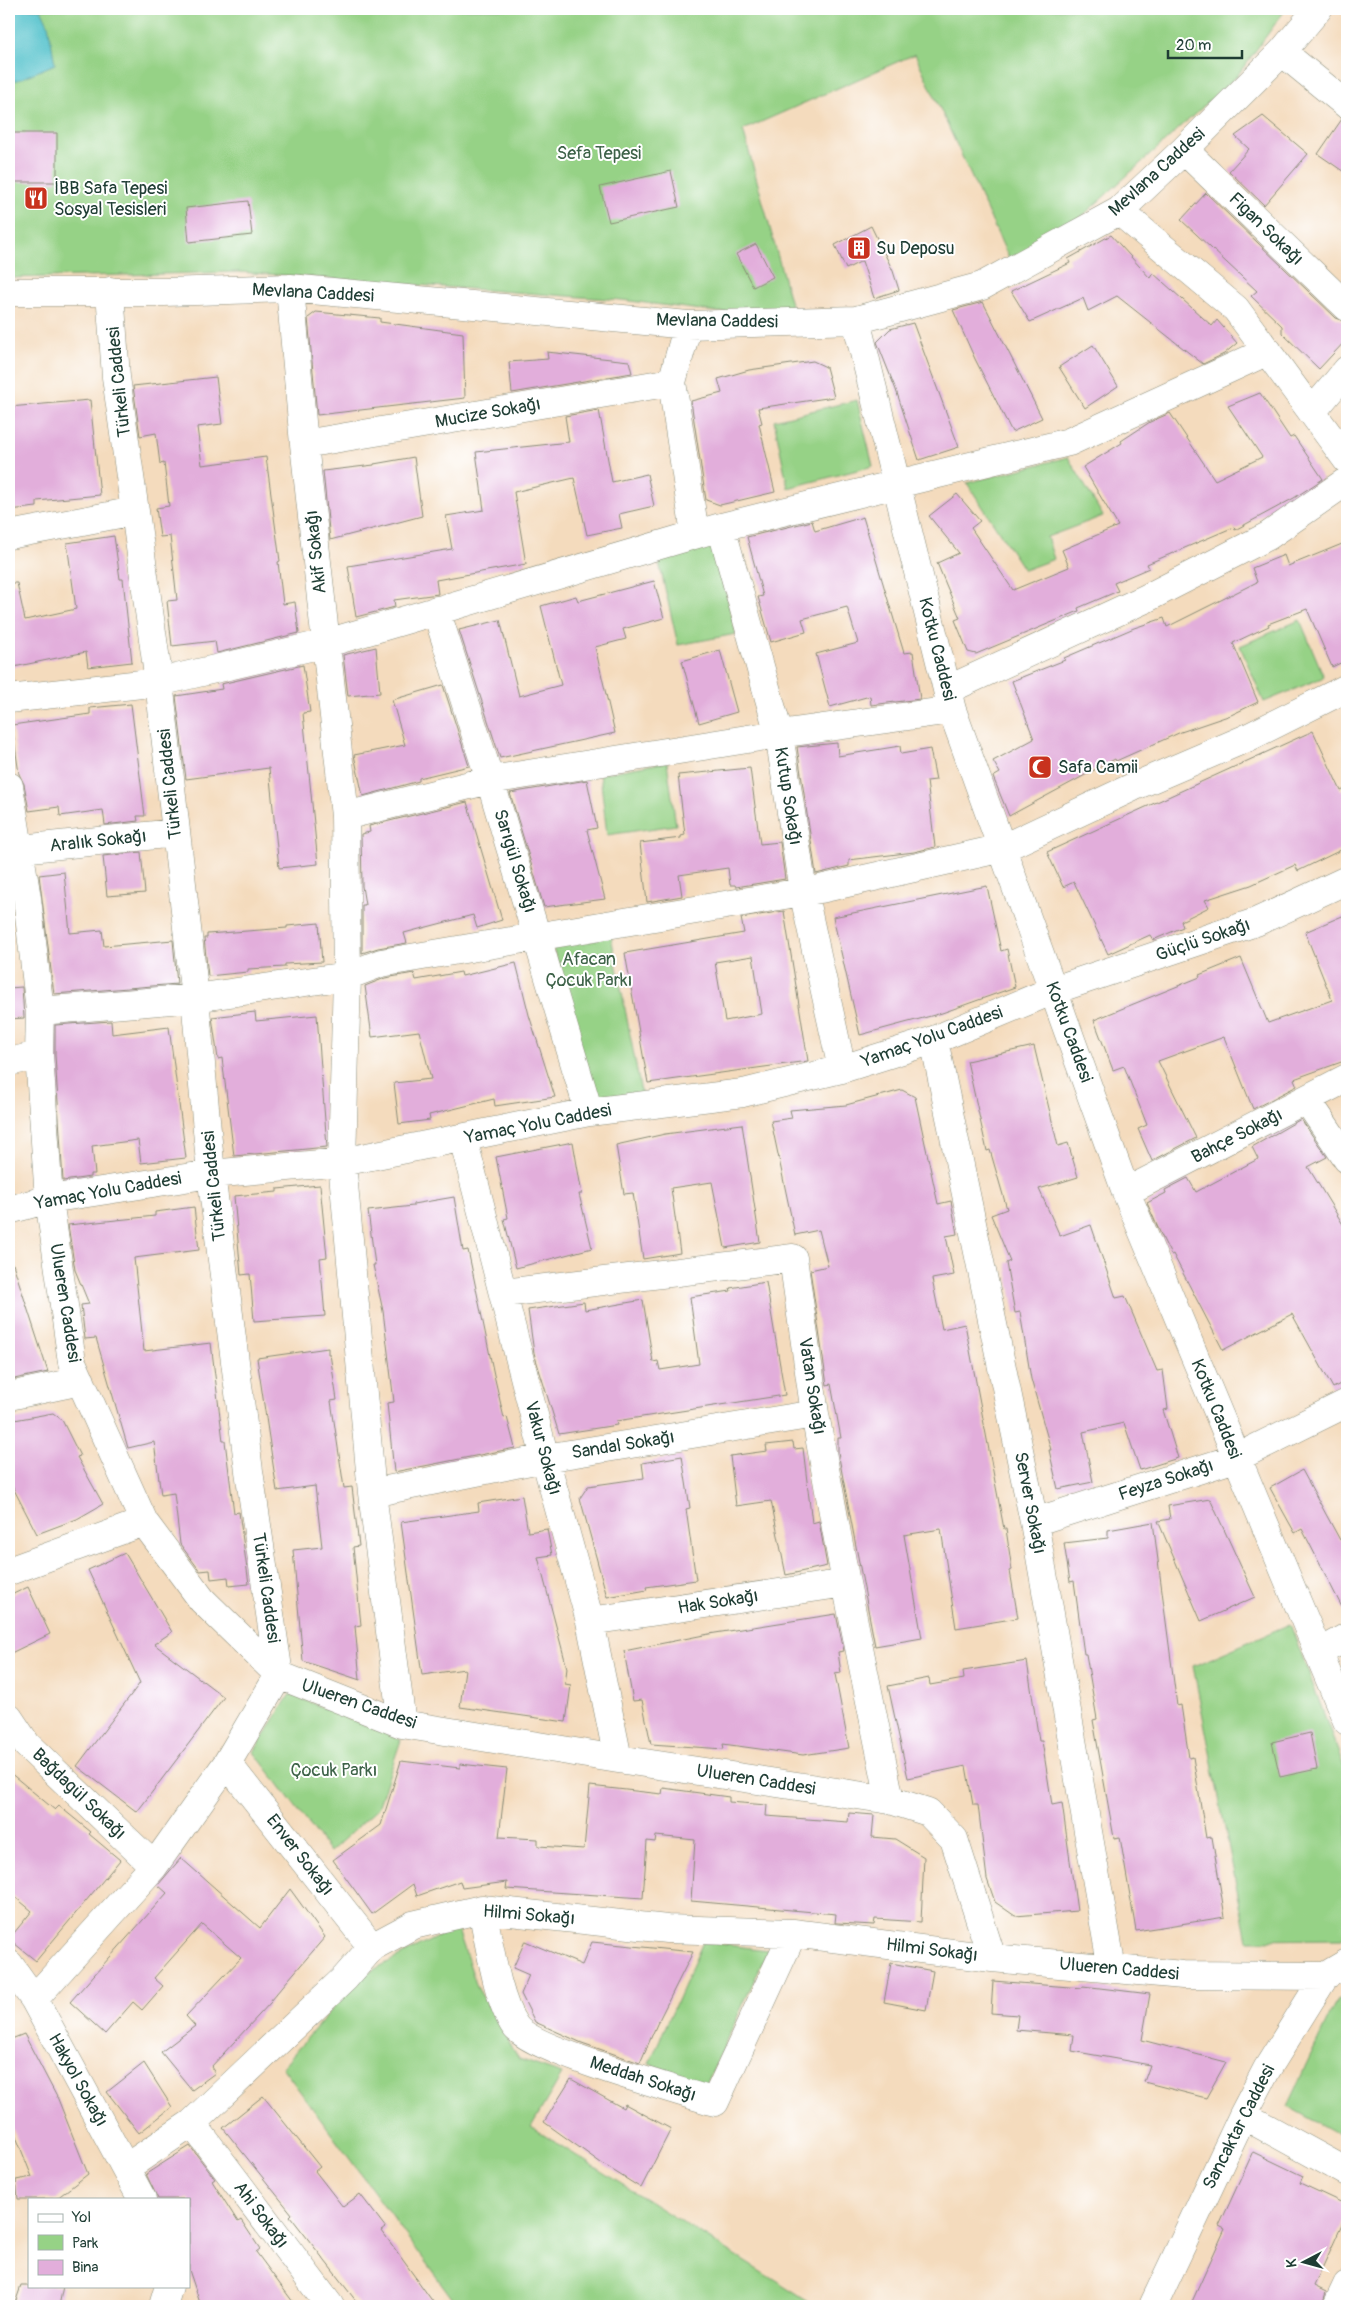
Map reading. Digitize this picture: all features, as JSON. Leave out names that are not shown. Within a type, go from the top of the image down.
[{"type":"street","name":"Mevlana Caddesi","points":[[9,292],[164,292],[290,288],[688,325],[856,320],[982,286],[1120,211],[1282,52],[1318,9]]},
{"type":"street","points":[[1282,52],[1347,105]]},
{"type":"street","name":"Figan Sokağı","points":[[1184,150],[1347,307]]},
{"type":"street","points":[[1120,211],[1236,309],[1347,460]]},
{"type":"street","name":"Akif Sokağı","points":[[290,288],[304,444],[345,816],[347,976],[342,1162],[372,1493],[402,1724]]},
{"type":"street","name":"Türkeli Caddesi","points":[[110,292],[116,377],[159,682],[195,998],[211,1174],[249,1471],[279,1675]]},
{"type":"street","name":"Kotku Caddesi","points":[[856,320],[949,700],[1126,1192],[1347,1721]]},
{"type":"street","name":"Kutup Sokağı","points":[[688,325],[672,382],[708,531],[778,734],[803,891],[842,1069]]},
{"type":"street","points":[[9,699],[159,682],[326,643],[708,531],[1069,442],[1268,351]]},
{"type":"street","points":[[1312,412],[1347,370]]},
{"type":"street","name":"Mucize Sokağı","points":[[304,444],[672,382]]},
{"type":"street","points":[[345,816],[490,780],[778,734],[949,700],[1268,536],[1347,481]]},
{"type":"street","points":[[9,535],[135,511]]},
{"type":"street","name":"Sarıgül Sokağı","points":[[436,610],[538,936],[589,1112]]},
{"type":"street","points":[[40,1012],[195,998],[347,976],[381,963],[803,891],[1003,848],[1247,738],[1347,688]]},
{"type":"street","name":"Ulueren Caddesi","points":[[9,786],[20,849],[18,901],[40,1012],[39,1055],[49,1198],[72,1362],[144,1522],[202,1600],[279,1675],[402,1724],[890,1800],[928,1812],[954,1839],[992,1958],[1183,1975],[1336,1970]]},
{"type":"street","name":"Aralık Sokağı","points":[[20,849],[175,833]]},
{"type":"street","name":"Güçlü Sokağı","points":[[1054,990],[1256,922],[1347,880]]},
{"type":"street","name":"Yamaç Yolu Caddesi","points":[[9,1210],[49,1198],[211,1174],[342,1162],[589,1112],[743,1093],[842,1069],[934,1040],[1054,990]]},
{"type":"street","name":"Server Sokağı","points":[[934,1040],[1034,1522],[1112,1969]]},
{"type":"street","points":[[9,1062],[39,1055]]},
{"type":"street","name":"Bahçe Sokağı","points":[[1126,1192],[1347,1078]]},
{"type":"street","points":[[1307,1100],[1347,1160]]},
{"type":"street","name":"Vakur Sokağı","points":[[463,1138],[545,1458],[590,1621],[618,1759]]},
{"type":"street","name":"Vatan Sokağı","points":[[504,1294],[793,1258],[815,1414],[846,1583],[890,1800]]},
{"type":"street","points":[[9,1396],[81,1381]]},
{"type":"street","name":"Feyza Sokağı","points":[[1034,1522],[1236,1458],[1347,1403]]},
{"type":"street","name":"Sandal Sokağı","points":[[372,1493],[545,1458],[815,1414]]},
{"type":"street","points":[[9,1571],[144,1522]]},
{"type":"street","name":"Hak Sokağı","points":[[590,1621],[846,1583]]},
{"type":"street","points":[[1318,1653],[1347,1637]]},
{"type":"street","points":[[34,1999],[154,1866],[227,1763],[279,1675]]},
{"type":"street","name":"Bağdagül Sokağı","points":[[9,1718],[27,1745],[154,1866]]},
{"type":"street","name":"Enver Sokağı","points":[[227,1763],[372,1947]]},
{"type":"street","name":"Hilmi Sokağı","points":[[126,2167],[192,2123],[345,1978],[372,1947],[413,1925],[482,1909],[667,1928],[793,1933],[992,1958]]},
{"type":"street","name":"Meddah Sokağı","points":[[482,1909],[503,1998],[516,2028],[553,2050],[714,2102],[793,1933]]},
{"type":"street","name":"Hakyol Sokağı","points":[[9,1964],[34,1999],[142,2198]]},
{"type":"street","name":"Sancaktar Caddesi","points":[[1153,2306],[1243,2115],[1267,2069],[1336,1970]]},
{"type":"street","points":[[1243,2115],[1347,2172]]},
{"type":"street","name":"Ahi Sokağı","points":[[192,2123],[330,2306]]},
{"type":"street","points":[[1337,2306],[1347,2286]]},
{"type":"street","points":[[163,2306],[168,2288]]},
{"type":"green space","name":"Sefa Tepesi","points":[[9,9],[1286,9],[1237,76],[1078,220],[1012,265],[915,54],[743,130],[794,315],[717,312],[622,300],[239,272],[9,278]]},
{"type":"green space","points":[[857,400],[873,466],[788,488],[774,420]]},
{"type":"green space","points":[[1068,457],[1103,516],[1047,537],[1054,559],[1024,570],[967,483]]},
{"type":"green space","points":[[714,544],[736,634],[678,645],[658,558]]},
{"type":"green space","points":[[1300,620],[1324,677],[1264,702],[1240,646]]},
{"type":"green space","points":[[667,762],[676,825],[607,835],[600,774]]},
{"type":"green space","name":"Afacan Çocuk Parkı","points":[[611,936],[642,1097],[595,1102],[552,944]]},
{"type":"green space","points":[[1290,1624],[1347,1775],[1347,1933],[1342,1939],[1247,1940],[1193,1666]]},
{"type":"green space","name":"Çocuk Parkı","points":[[290,1694],[401,1740],[378,1808],[330,1852],[254,1752]]},
{"type":"green space","points":[[457,1927],[477,1987],[519,2059],[562,2074],[531,2127],[815,2306],[458,2306],[282,2067],[361,1976]]},
{"type":"green space","points":[[703,1942],[768,1950],[707,2083],[649,2064]]},
{"type":"green space","points":[[1347,1994],[1347,2139],[1287,2106],[1337,2000]]},
{"type":"water","points":[[9,9],[41,9],[48,24],[55,64],[18,80],[9,81]]},
{"type":"building","points":[[1263,116],[1308,154],[1264,205],[1229,171],[1249,149],[1235,136]]},
{"type":"building","points":[[1342,119],[1347,120],[1347,174],[1318,154]]},
{"type":"building","points":[[9,133],[57,133],[57,182],[9,182]]},
{"type":"building","points":[[671,171],[679,207],[609,222],[600,187]]},
{"type":"building","points":[[1206,193],[1336,318],[1347,322],[1347,339],[1319,369],[1282,333],[1282,326],[1251,296],[1257,291],[1181,220]]},
{"type":"building","points":[[248,201],[252,235],[189,242],[186,208]]},
{"type":"building","points":[[871,226],[893,271],[899,290],[874,298],[862,261],[846,269],[835,245]]},
{"type":"building","points":[[1111,235],[1150,278],[1153,273],[1212,326],[1217,320],[1237,343],[1224,354],[1203,364],[1117,296],[1088,311],[1083,298],[1030,322],[1011,291],[1070,263],[1068,259]]},
{"type":"building","points":[[756,244],[773,277],[753,287],[736,254]]},
{"type":"building","points":[[983,302],[1042,418],[1012,432],[975,359],[953,310]]},
{"type":"building","points":[[316,312],[380,318],[380,322],[463,333],[465,398],[317,415],[308,318]]},
{"type":"building","points":[[913,323],[959,447],[919,460],[896,390],[877,342],[890,329]]},
{"type":"building","points":[[1093,345],[1118,386],[1085,408],[1059,367]]},
{"type":"building","points":[[547,352],[629,361],[632,373],[512,393],[509,362],[548,359]]},
{"type":"building","points":[[813,361],[826,367],[834,397],[758,408],[762,423],[759,424],[775,492],[720,505],[706,500],[691,401],[722,393],[718,379],[749,370]]},
{"type":"building","points":[[216,377],[222,424],[197,427],[202,465],[266,457],[280,561],[278,562],[283,604],[295,602],[299,633],[217,653],[215,641],[172,646],[167,601],[177,600],[170,536],[160,537],[156,508],[169,506],[164,463],[160,464],[156,433],[140,436],[133,386]]},
{"type":"building","points":[[1260,393],[1290,438],[1294,436],[1323,479],[1294,498],[1235,530],[1234,527],[1147,564],[1149,568],[1114,583],[1118,591],[1078,608],[1079,611],[976,654],[968,652],[955,620],[960,618],[937,563],[959,553],[929,516],[957,494],[980,521],[971,528],[1013,590],[1069,567],[1062,550],[1118,526],[1083,467],[1122,443],[1121,441],[1150,422],[1170,413],[1215,480],[1262,457],[1228,406]]},
{"type":"building","points":[[90,400],[100,495],[37,501],[37,507],[9,510],[9,407]]},
{"type":"building","points":[[599,410],[612,482],[647,474],[654,506],[619,514],[622,528],[587,535],[574,478],[514,492],[526,564],[436,580],[438,594],[394,600],[395,607],[356,617],[348,566],[452,549],[446,516],[484,510],[476,452],[569,442],[565,416]]},
{"type":"building","points":[[414,457],[422,516],[330,540],[323,471],[374,465]]},
{"type":"building","points":[[863,517],[904,653],[913,652],[920,699],[871,705],[870,696],[830,707],[816,654],[858,643],[847,607],[802,619],[806,632],[771,642],[758,597],[763,596],[747,537],[812,521],[815,531]]},
{"type":"building","points":[[114,536],[120,579],[123,579],[132,662],[88,667],[86,652],[9,668],[9,583],[17,583],[25,620],[76,609],[67,543]]},
{"type":"building","points":[[1347,542],[1347,660],[1332,667],[1307,609],[1268,624],[1269,626],[1233,643],[1258,702],[1231,715],[1181,732],[1116,761],[1115,759],[1009,816],[993,777],[1000,773],[993,761],[1034,739],[1012,681],[1065,660],[1064,658],[1134,628],[1164,618],[1167,627],[1257,582],[1252,568],[1284,555],[1288,566]]},
{"type":"building","points":[[654,581],[664,618],[623,629],[626,639],[595,647],[615,733],[500,758],[459,630],[500,620],[519,696],[561,685],[541,606],[576,596],[578,601]]},
{"type":"building","points":[[376,647],[380,693],[348,696],[343,655]]},
{"type":"building","points":[[720,650],[737,712],[699,723],[682,661]]},
{"type":"building","points":[[303,665],[310,712],[303,713],[318,864],[279,868],[269,768],[186,779],[176,696],[222,689],[221,684]]},
{"type":"building","points":[[443,685],[469,766],[419,778],[419,781],[363,796],[354,755],[405,745],[392,700]]},
{"type":"building","points":[[131,704],[145,816],[137,816],[138,821],[105,825],[103,810],[60,816],[59,807],[29,811],[24,784],[19,774],[12,725],[90,714],[90,708]]},
{"type":"building","points":[[1313,731],[1341,791],[1347,788],[1347,847],[1298,871],[1295,865],[1251,885],[1205,900],[1209,907],[1181,921],[1183,927],[1153,940],[1150,935],[1108,954],[1074,882],[1063,887],[1047,852]]},
{"type":"building","points":[[837,743],[838,756],[900,746],[901,754],[930,749],[936,780],[927,781],[935,847],[914,852],[849,860],[849,866],[816,874],[797,747]]},
{"type":"building","points":[[750,768],[760,844],[780,842],[785,879],[736,887],[735,885],[730,885],[728,868],[679,875],[682,896],[647,902],[640,843],[681,838],[681,836],[685,835],[678,775]]},
{"type":"building","points":[[587,780],[597,828],[587,830],[605,899],[544,907],[510,793]]},
{"type":"building","points":[[467,802],[502,920],[477,928],[473,915],[404,933],[407,943],[362,953],[362,905],[365,905],[362,886],[361,834],[370,832],[369,826]]},
{"type":"building","points":[[141,852],[145,893],[107,896],[103,856]]},
{"type":"building","points":[[64,872],[70,933],[102,930],[104,946],[173,940],[177,984],[54,994],[39,875]]},
{"type":"building","points":[[987,886],[1001,951],[1007,949],[1015,987],[942,1013],[860,1035],[833,917]]},
{"type":"building","points":[[784,911],[808,1061],[648,1083],[625,953],[744,933],[741,918]],"holes":[[[753,956],[762,1014],[725,1021],[715,962]]]},
{"type":"building","points":[[1347,914],[1347,1060],[1294,1079],[1297,1086],[1253,1109],[1224,1037],[1158,1061],[1196,1138],[1152,1161],[1138,1129],[1147,1125],[1124,1066],[1113,1070],[1094,1020],[1200,977],[1199,975],[1241,958],[1268,1023],[1332,1000],[1305,932]]},
{"type":"building","points":[[319,923],[322,962],[285,964],[285,967],[248,969],[248,972],[208,976],[204,938],[207,938],[207,934],[287,928],[287,926]]},
{"type":"building","points":[[516,963],[529,1015],[555,1097],[495,1106],[494,1099],[429,1115],[430,1120],[399,1124],[394,1083],[431,1079],[419,1031],[372,1037],[365,986],[385,978],[414,973],[416,980],[461,972],[462,976]]},
{"type":"building","points":[[22,987],[24,1018],[9,1019],[9,988]]},
{"type":"building","points":[[255,1012],[256,1021],[317,1015],[327,1147],[234,1156],[222,1058],[218,1059],[212,1017]]},
{"type":"building","points":[[111,1021],[112,1034],[169,1027],[186,1158],[141,1163],[138,1140],[92,1146],[95,1174],[90,1174],[90,1177],[63,1181],[55,1055],[55,1025]]},
{"type":"building","points":[[1034,1046],[1058,1146],[1068,1143],[1078,1177],[1039,1189],[1060,1236],[1091,1225],[1116,1298],[1125,1296],[1157,1371],[1163,1370],[1168,1409],[1163,1410],[1178,1458],[1140,1470],[1124,1423],[1083,1432],[1093,1482],[1058,1489],[1049,1450],[1051,1450],[1031,1379],[1020,1312],[1015,1313],[1006,1263],[1010,1261],[991,1215],[1007,1209],[990,1150],[987,1151],[967,1061]]},
{"type":"building","points":[[902,1090],[915,1097],[938,1204],[951,1201],[957,1234],[946,1236],[954,1275],[932,1279],[942,1329],[965,1324],[1004,1529],[1006,1529],[1012,1570],[1010,1571],[1018,1618],[956,1628],[941,1529],[904,1535],[922,1638],[875,1646],[838,1452],[838,1438],[841,1438],[831,1384],[827,1385],[810,1270],[828,1266],[819,1230],[795,1235],[771,1121],[792,1118],[790,1110],[846,1105]]},
{"type":"building","points":[[1301,1119],[1327,1157],[1308,1167],[1347,1231],[1347,1380],[1333,1388],[1292,1314],[1223,1350],[1173,1254],[1171,1255],[1147,1203],[1166,1193],[1165,1190],[1188,1178],[1196,1192],[1258,1159],[1252,1147]]},
{"type":"building","points":[[742,1124],[760,1242],[725,1248],[712,1182],[671,1188],[680,1253],[643,1259],[633,1193],[624,1194],[616,1145],[665,1134]]},
{"type":"building","points":[[573,1142],[582,1194],[579,1194],[592,1248],[516,1268],[504,1219],[508,1218],[496,1157]]},
{"type":"building","points":[[320,1185],[327,1257],[320,1258],[325,1316],[254,1321],[250,1274],[241,1275],[234,1196]]},
{"type":"building","points":[[454,1197],[463,1251],[468,1250],[504,1418],[507,1417],[515,1448],[394,1472],[387,1403],[394,1402],[383,1311],[373,1265],[375,1265],[368,1211],[413,1206],[413,1204]]},
{"type":"building","points":[[194,1207],[199,1250],[134,1258],[144,1351],[211,1343],[234,1513],[239,1512],[249,1584],[229,1586],[228,1577],[211,1579],[210,1570],[200,1571],[180,1544],[174,1493],[161,1495],[154,1442],[128,1448],[96,1338],[85,1339],[81,1305],[89,1304],[75,1270],[68,1225],[155,1216],[155,1212]]},
{"type":"building","points":[[9,1264],[13,1264],[48,1372],[9,1380]]},
{"type":"building","points":[[766,1282],[785,1395],[616,1421],[617,1425],[559,1434],[534,1353],[528,1310],[584,1302],[585,1310],[643,1300],[653,1362],[658,1361],[660,1370],[699,1364],[690,1297],[731,1291],[730,1288]]},
{"type":"building","points":[[328,1348],[337,1400],[331,1401],[344,1488],[352,1487],[359,1546],[353,1547],[361,1625],[355,1626],[360,1680],[303,1661],[293,1550],[322,1547],[315,1486],[277,1491],[257,1358]]},
{"type":"building","points":[[53,1413],[62,1420],[80,1456],[77,1457],[103,1504],[77,1519],[37,1534],[9,1480],[9,1421]]},
{"type":"building","points":[[793,1442],[794,1449],[803,1448],[812,1523],[819,1521],[827,1566],[786,1575],[771,1501],[736,1506],[730,1456],[767,1451],[766,1445]]},
{"type":"building","points":[[682,1456],[690,1508],[686,1509],[696,1580],[646,1587],[647,1590],[607,1597],[580,1498],[588,1486],[644,1478],[642,1463]]},
{"type":"building","points":[[1302,1470],[1340,1540],[1347,1536],[1347,1617],[1302,1529],[1295,1533],[1270,1488]]},
{"type":"building","points":[[522,1496],[528,1532],[547,1529],[552,1555],[538,1557],[567,1668],[565,1684],[571,1685],[566,1722],[460,1707],[465,1669],[422,1675],[401,1522],[479,1511],[478,1503]]},
{"type":"building","points":[[1210,1499],[1255,1597],[1201,1621],[1158,1521],[1170,1519],[1168,1506]]},
{"type":"building","points":[[1153,1522],[1177,1706],[1181,1705],[1189,1758],[1193,1757],[1206,1838],[1212,1837],[1225,1917],[1136,1931],[1120,1837],[1114,1838],[1093,1720],[1097,1719],[1086,1654],[1084,1654],[1074,1581],[1070,1582],[1064,1543],[1108,1538],[1108,1530]]},
{"type":"building","points":[[125,1553],[172,1632],[154,1644],[224,1697],[137,1812],[77,1766],[140,1683],[88,1570]]},
{"type":"building","points":[[28,1587],[50,1634],[9,1654],[9,1596]]},
{"type":"building","points":[[836,1614],[844,1651],[838,1652],[841,1673],[835,1674],[849,1748],[803,1755],[723,1744],[724,1749],[651,1744],[642,1700],[633,1701],[624,1651],[709,1634]]},
{"type":"building","points":[[1027,1661],[1039,1741],[1042,1741],[1052,1805],[1062,1803],[1077,1911],[1015,1916],[995,1902],[987,1879],[978,1805],[973,1805],[966,1766],[908,1778],[888,1686],[929,1678],[930,1685],[964,1679],[963,1671]]},
{"type":"building","points":[[1310,1733],[1317,1769],[1280,1777],[1272,1742]]},
{"type":"building","points":[[401,1761],[460,1768],[460,1764],[507,1769],[499,1837],[538,1839],[538,1846],[584,1849],[590,1786],[662,1794],[663,1788],[729,1797],[729,1802],[767,1805],[766,1816],[848,1822],[849,1813],[874,1815],[872,1837],[895,1839],[924,1857],[921,1922],[875,1919],[874,1925],[835,1923],[836,1914],[691,1901],[695,1840],[656,1836],[655,1842],[647,1841],[643,1898],[506,1889],[507,1882],[462,1888],[460,1881],[417,1896],[413,1884],[372,1914],[333,1860],[381,1825]]},
{"type":"building","points":[[9,1772],[55,1810],[59,1806],[91,1832],[89,1834],[120,1860],[36,1961],[9,1939],[32,1911],[9,1892]]},
{"type":"building","points":[[181,1858],[260,1928],[290,1889],[325,1937],[271,2002],[211,2067],[215,2073],[192,2090],[161,2052],[195,2026],[186,2016],[241,1958],[202,1924],[154,1978],[163,1986],[142,2010],[133,2002],[105,2034],[70,2002],[167,1893],[158,1885]]},
{"type":"building","points":[[525,1941],[582,1965],[592,1942],[693,1952],[640,2063],[582,2043],[535,2022],[521,1994],[529,1975],[513,1968]]},
{"type":"building","points":[[891,1963],[933,1971],[926,2010],[884,2002]]},
{"type":"building","points":[[993,1981],[1082,1988],[1083,1986],[1150,1994],[1142,2040],[1226,2062],[1206,2098],[1144,2082],[1150,2065],[1072,2051],[1074,2035],[1016,2030],[1018,2015],[991,2013]]},
{"type":"building","points":[[24,2034],[58,2099],[88,2174],[57,2198],[18,2199],[16,2180],[32,2177],[9,2119],[9,2040]]},
{"type":"building","points":[[144,2063],[172,2107],[139,2133],[107,2092]]},
{"type":"building","points":[[571,2079],[623,2108],[625,2104],[671,2129],[641,2188],[601,2163],[544,2122]]},
{"type":"building","points":[[263,2096],[320,2167],[315,2171],[343,2207],[360,2194],[386,2228],[382,2231],[436,2306],[360,2306],[290,2216],[292,2214],[223,2128]]},
{"type":"building","points":[[190,2146],[215,2179],[212,2181],[238,2222],[241,2220],[260,2249],[256,2252],[296,2306],[201,2306],[190,2273],[190,2198],[158,2198],[146,2174]]},
{"type":"building","points":[[1253,2152],[1303,2176],[1300,2183],[1347,2205],[1347,2214],[1314,2286],[1326,2292],[1322,2306],[1190,2306],[1225,2229],[1219,2226]]},
{"type":"building","points":[[21,2286],[28,2286],[28,2288],[63,2288],[59,2306],[14,2306]]},
{"type":"place","name":"İBB Safa Tepesi Sosyal Tesisleri","points":[[36,198]]},
{"type":"place","name":"Su Deposu","points":[[859,248]]},
{"type":"place","name":"Safa Camii","points":[[1040,767]]}]
